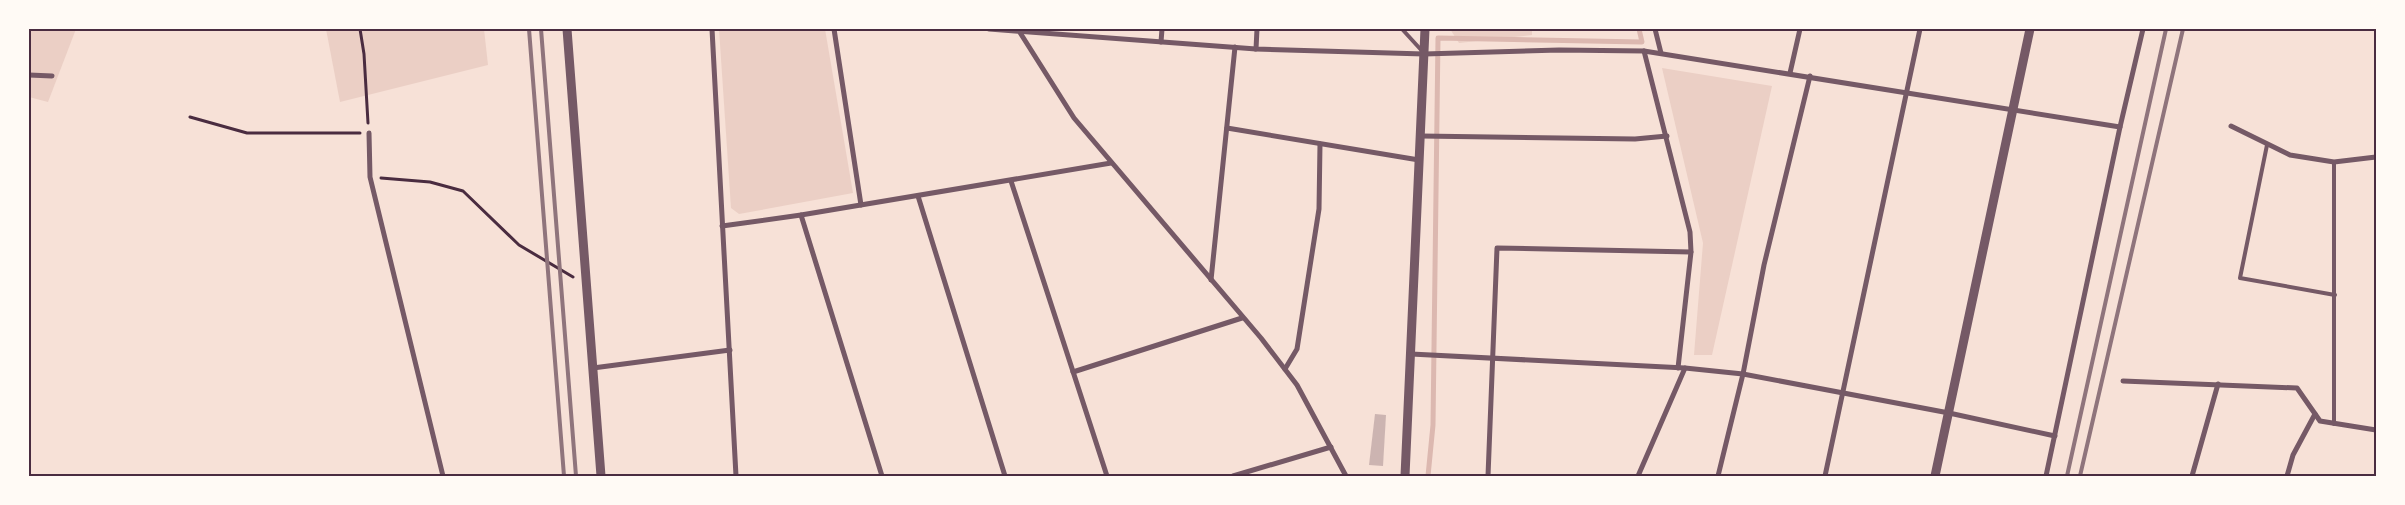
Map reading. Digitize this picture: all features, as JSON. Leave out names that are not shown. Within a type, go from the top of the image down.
[{"type":"street","points":[[567,29],[601,476]]},
{"type":"street","points":[[712,29],[736,476]]},
{"type":"street","points":[[834,29],[861,205]]},
{"type":"street","points":[[990,29],[1235,47],[1424,54],[1559,50],[1644,51],[1907,91],[2120,127]]},
{"type":"street","points":[[1161,42],[1162,29]]},
{"type":"street","points":[[1256,48],[1257,29]]},
{"type":"street","points":[[1405,476],[1425,29]]},
{"type":"street","points":[[1655,29],[1661,53]]},
{"type":"street","points":[[1790,73],[1800,29]]},
{"type":"street","points":[[1825,476],[1920,29]]},
{"type":"street","points":[[1934,476],[2030,29]]},
{"type":"street","points":[[2046,476],[2120,127],[2143,29]]},
{"type":"street","points":[[1019,30],[1074,118],[1297,385],[1346,476]]},
{"type":"street","points":[[1211,280],[1235,47]]},
{"type":"street","points":[[1644,51],[1690,232],[1691,252],[1678,368]]},
{"type":"street","points":[[29,75],[52,76]]},
{"type":"street","points":[[1718,476],[1743,374],[1764,265],[1810,76]]},
{"type":"street","points":[[2231,126],[2290,155],[2334,162],[2376,157]]},
{"type":"street","points":[[1226,128],[1420,160]]},
{"type":"street","points":[[369,133],[370,177],[443,476]]},
{"type":"street","points":[[1421,136],[1635,139],[1667,136]]},
{"type":"street","points":[[1284,369],[1297,349],[1318,219],[1320,144]]},
{"type":"street","points":[[722,226],[802,216],[1111,163]]},
{"type":"street","points":[[1011,181],[1107,476]]},
{"type":"street","points":[[918,196],[1005,476]]},
{"type":"street","points":[[802,216],[882,476]]},
{"type":"street","points":[[1488,476],[1497,248],[1691,252]]},
{"type":"street","points":[[1073,372],[1242,318]]},
{"type":"street","points":[[593,368],[730,350]]},
{"type":"street","points":[[1411,354],[1685,368],[1743,374],[1949,413],[2055,436]]},
{"type":"street","points":[[1638,476],[1685,368]]},
{"type":"street","points":[[2123,381],[2297,388],[2320,421],[2376,430]]},
{"type":"street","points":[[2192,476],[2218,384]]},
{"type":"street","points":[[2287,476],[2293,455],[2315,414]]},
{"type":"street","points":[[1233,476],[1331,447]]},
{"type":"lane","points":[[1402,29],[1424,54]]},
{"type":"lane","points":[[2267,145],[2240,278],[2335,295]]},
{"type":"lane","points":[[2334,162],[2334,424]]},
{"type":"path","points":[[190,117],[247,134],[369,133],[364,54],[360,29]]},
{"type":"path","points":[[370,177],[430,182],[463,191],[519,245],[585,284]]},
{"type":"shaded area","points":[[29,29],[76,29],[48,102],[29,97]]},
{"type":"shaded area","points":[[326,29],[484,29],[488,65],[340,102]]},
{"type":"shaded area","points":[[719,29],[825,29],[853,193],[739,214],[731,208]]},
{"type":"shaded area","points":[[1450,29],[1532,29],[1532,35],[1459,43]]},
{"type":"shaded area","points":[[1662,68],[1772,86],[1712,355],[1694,355],[1703,243]]},
{"type":"building","points":[[1375,414],[1386,415],[1383,466],[1369,465]]},
{"type":"waterway","points":[[1428,476],[1433,425],[1438,38],[1642,42],[1639,29]]},
{"type":"railway","points":[[529,29],[564,476]]},
{"type":"railway","points":[[541,29],[576,476]]},
{"type":"railway","points":[[2067,476],[2166,29]]},
{"type":"railway","points":[[2080,476],[2183,29]]}]
